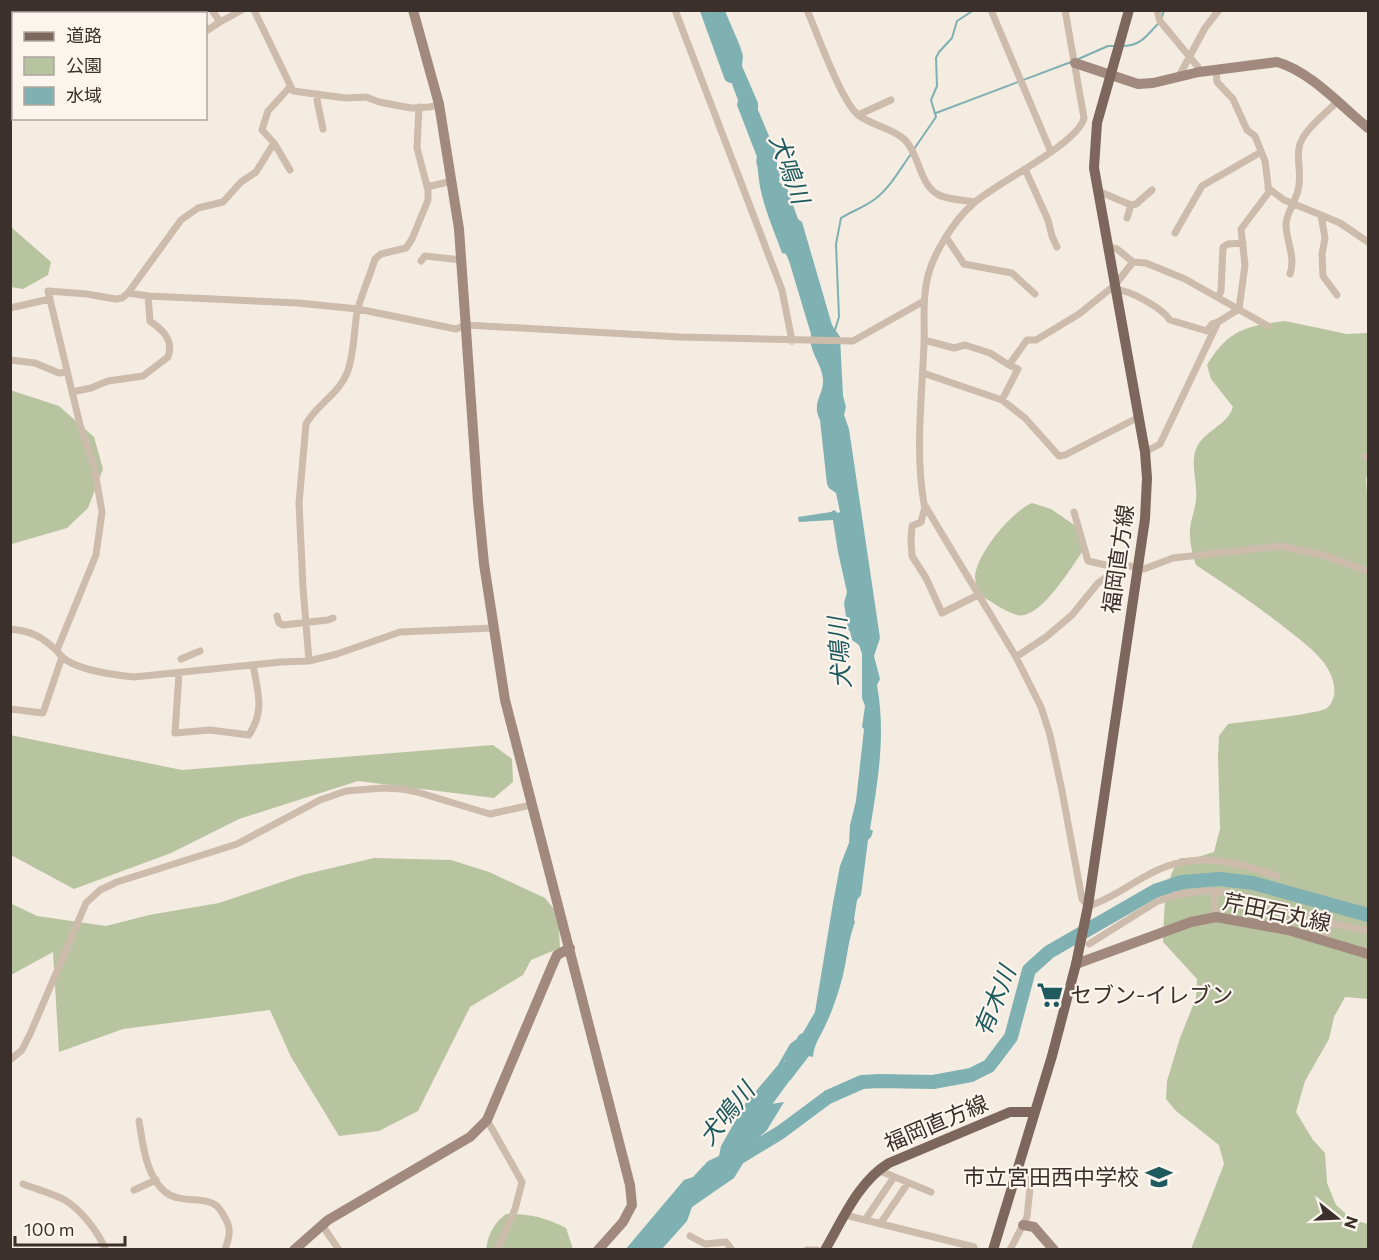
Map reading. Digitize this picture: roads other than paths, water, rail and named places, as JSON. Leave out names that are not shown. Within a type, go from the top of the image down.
[{"type":"main road","name":"福岡直方線","points":[[993,1250],[1052,1056],[1076,964],[1084,947],[1147,499],[1145,452],[1094,168],[1097,123],[1129,10]]},
{"type":"main road","name":"福岡直方線","points":[[825,1250],[861,1188],[878,1170],[898,1159],[1010,1113],[1034,1112]]},
{"type":"street","points":[[212,10],[220,22]]},
{"type":"street","points":[[207,31],[242,10]]},
{"type":"street","points":[[254,10],[293,91],[346,98],[366,97],[379,102],[419,107],[439,104]]},
{"type":"street","points":[[413,10],[439,104],[459,229],[478,502],[493,628],[505,700],[630,1185],[632,1204],[623,1222],[598,1250]]},
{"type":"street","points":[[675,10],[782,290],[792,341]]},
{"type":"street","points":[[807,10],[848,105],[869,123],[894,132],[905,140],[933,191],[939,195],[975,202]]},
{"type":"street","points":[[991,10],[1051,152]]},
{"type":"street","points":[[1065,10],[1084,118],[1083,126],[1051,152],[975,202],[952,226],[927,278],[924,301],[920,484],[925,507],[1033,688],[1050,735],[1082,899],[1088,910],[1155,871],[1181,863],[1211,859],[1229,861],[1277,876]]},
{"type":"street","points":[[1156,10],[1160,21],[1198,67],[1199,72]]},
{"type":"street","points":[[1179,76],[1205,28],[1219,10]]},
{"type":"street","points":[[1075,63],[1138,84],[1153,83],[1199,72],[1277,62],[1290,65],[1304,75],[1368,128]]},
{"type":"street","points":[[1216,70],[1217,82],[1233,99],[1247,130],[1255,136],[1265,161],[1269,192],[1241,229],[1245,265],[1239,309]]},
{"type":"street","points":[[290,87],[268,111],[262,130],[274,143],[290,170]]},
{"type":"street","points":[[318,94],[317,100],[323,129]]},
{"type":"street","points":[[858,115],[891,100]]},
{"type":"street","points":[[1290,274],[1291,251],[1286,226],[1299,185],[1299,146],[1303,137],[1337,102]]},
{"type":"street","points":[[309,661],[299,503],[306,424],[348,372],[358,309],[375,259],[381,254],[406,248],[428,200],[417,148],[419,107]]},
{"type":"street","points":[[57,650],[96,555],[102,512],[94,466],[66,372],[48,291],[115,299],[122,297],[128,293],[181,220],[198,207],[223,202],[241,182],[256,172],[274,143]]},
{"type":"street","points":[[1175,233],[1202,186],[1261,152]]},
{"type":"street","points":[[1025,169],[1048,220],[1057,247]]},
{"type":"street","points":[[427,187],[452,181]]},
{"type":"street","points":[[1268,188],[1284,200],[1340,224],[1368,242]]},
{"type":"street","points":[[1098,191],[1131,205],[1136,204],[1152,190]]},
{"type":"street","points":[[1127,218],[1131,205]]},
{"type":"street","points":[[1321,215],[1325,238],[1322,254],[1323,276],[1337,296]]},
{"type":"street","points":[[946,237],[964,264],[1012,273],[1035,294]]},
{"type":"street","points":[[1218,297],[1221,291],[1223,247],[1228,244],[1243,243]]},
{"type":"street","points":[[1108,247],[1117,249],[1133,262],[1146,263],[1185,279],[1268,326]]},
{"type":"street","points":[[421,261],[425,256],[432,255],[462,260]]},
{"type":"street","points":[[1009,365],[1027,340],[1036,340],[1116,288],[1133,262]]},
{"type":"street","points":[[1116,288],[1136,296],[1166,314],[1170,320],[1207,331],[1212,324],[1239,309]]},
{"type":"street","points":[[128,293],[148,296],[298,303],[358,309],[456,328],[466,326],[792,341],[853,341],[924,301]]},
{"type":"street","points":[[72,392],[119,378],[143,376],[168,357],[168,336],[150,321],[148,296]]},
{"type":"street","points":[[10,308],[50,299]]},
{"type":"street","points":[[1145,452],[1160,444],[1218,322]]},
{"type":"street","points":[[924,340],[954,348],[964,345],[990,353],[1018,369],[1002,400]]},
{"type":"street","points":[[10,360],[35,363],[59,373],[66,372]]},
{"type":"street","points":[[923,374],[1002,400],[1025,418],[1059,456],[1139,417]]},
{"type":"street","points":[[925,507],[921,522],[912,526],[912,556],[926,578],[942,613],[978,595]]},
{"type":"street","points":[[1074,512],[1088,561],[1119,568],[1154,566],[1173,558],[1280,546],[1323,555],[1368,571]]},
{"type":"street","points":[[1016,657],[1046,637],[1072,615],[1098,583],[1119,568]]},
{"type":"street","points":[[277,616],[279,623],[283,625],[333,618]]},
{"type":"street","points":[[10,629],[34,632],[57,650],[62,657],[77,666],[116,676],[134,677],[309,661],[337,654],[400,632],[493,628]]},
{"type":"street","points":[[180,658],[200,651]]},
{"type":"street","points":[[10,709],[44,713],[62,657]]},
{"type":"street","points":[[179,673],[175,733],[210,730],[249,735],[256,724],[260,709],[253,665]]},
{"type":"street","points":[[10,1060],[22,1050],[32,1032],[86,903],[100,890],[117,882],[237,844],[320,800],[346,791],[402,789],[490,814],[531,806]]},
{"type":"street","points":[[1214,891],[1215,917]]},
{"type":"street","points":[[1084,947],[1156,902],[1175,895],[1214,891],[1243,896],[1331,923],[1368,931]]},
{"type":"street","name":"芹田石丸線","points":[[1076,964],[1191,922],[1215,917],[1271,926],[1368,954]]},
{"type":"street","points":[[1325,941],[1331,923]]},
{"type":"street","points":[[294,1250],[322,1225],[470,1137],[487,1120],[557,955],[570,948]]},
{"type":"street","points":[[487,1120],[522,1182],[516,1209],[496,1250]]},
{"type":"street","points":[[139,1121],[146,1161],[156,1180],[171,1196],[188,1201],[209,1202],[218,1207],[228,1223],[230,1236],[225,1250]]},
{"type":"street","points":[[878,1170],[931,1192]]},
{"type":"street","points":[[865,1220],[894,1177]]},
{"type":"street","points":[[1010,1250],[1027,1217],[1030,1178]]},
{"type":"street","points":[[134,1191],[156,1180]]},
{"type":"street","points":[[880,1224],[908,1183]]},
{"type":"street","points":[[23,1184],[63,1199],[75,1208],[101,1239],[106,1250]]},
{"type":"street","points":[[845,1215],[974,1247],[974,1250]]},
{"type":"street","points":[[322,1225],[339,1250]]},
{"type":"street","points":[[1023,1225],[1034,1227],[1054,1250]]},
{"type":"street","points":[[690,1236],[705,1244],[726,1242],[732,1250]]},
{"type":"street","points":[[807,1250],[818,1250]]},
{"type":"water","points":[[708,11],[725,11],[740,46],[743,56],[742,66],[777,155],[777,169],[781,173],[779,182],[787,188],[798,219],[802,222],[832,325],[840,337],[843,396],[846,407],[844,415],[849,429],[880,638],[874,656],[880,679],[877,685],[881,721],[880,757],[870,829],[873,831],[868,840],[855,922],[838,991],[813,1057],[809,1056],[789,1082],[799,1057],[791,1056],[784,1061],[776,1082],[751,1120],[758,1122],[771,1104],[784,1102],[767,1130],[748,1148],[734,1178],[692,1207],[687,1221],[662,1249],[625,1250],[684,1180],[693,1177],[708,1161],[719,1156],[721,1146],[745,1104],[778,1065],[790,1044],[801,1036],[815,1012],[840,866],[849,843],[864,729],[862,727],[865,706],[862,698],[862,654],[859,645],[852,640],[848,630],[844,603],[847,592],[833,520],[799,522],[798,517],[834,510],[840,512],[836,493],[827,484],[817,408],[823,385],[822,373],[811,346],[811,334],[789,261],[786,254],[782,253],[767,212],[759,182],[757,157],[737,105],[738,100]]},
{"type":"waterway","name":"犬鳴川","points":[[707,10],[731,76]]},
{"type":"waterway","points":[[914,149],[936,117],[931,100],[937,86],[936,58],[952,38],[957,21],[974,10]]},
{"type":"waterway","points":[[1162,17],[1164,10]]},
{"type":"waterway","points":[[1124,46],[1136,44],[1160,22]]},
{"type":"waterway","points":[[1076,60],[1108,46],[1115,46]]},
{"type":"waterway","points":[[936,113],[1071,62]]},
{"type":"waterway","points":[[835,330],[839,317],[836,244],[841,218],[880,195],[911,154]]},
{"type":"waterway","name":"有木川","points":[[730,1163],[781,1132],[828,1097],[862,1082],[933,1082],[971,1075],[989,1066],[1011,1037],[1029,970],[1049,952],[1155,891],[1182,882],[1220,879],[1253,883],[1368,915]]},
{"type":"waterway","name":"犬鳴川","points":[[742,1134],[785,1075],[804,1040]]},
{"type":"place","name":"セブン-イレブン","points":[[1050,995]]},
{"type":"place","name":"市立宮田西中学校","points":[[1159,1177]]}]
